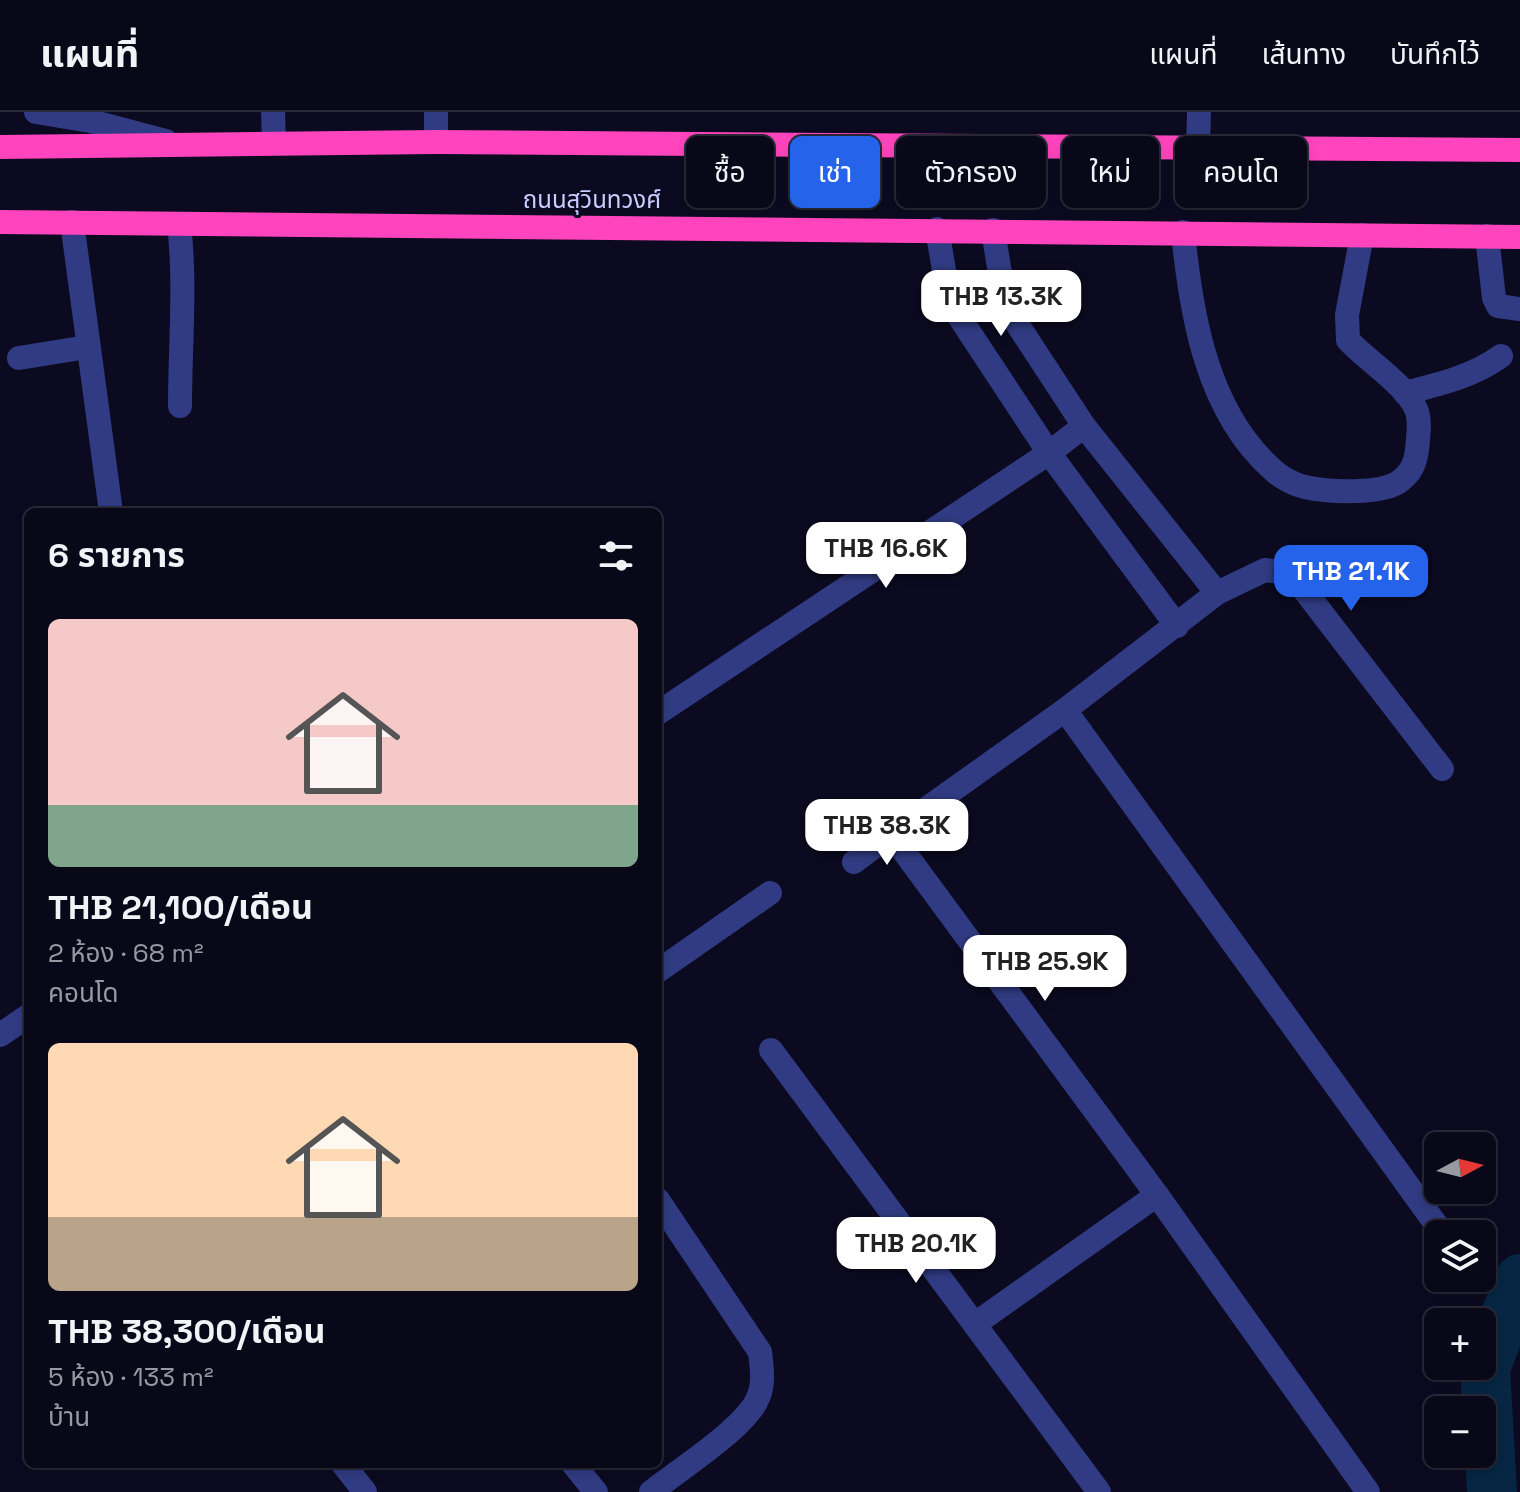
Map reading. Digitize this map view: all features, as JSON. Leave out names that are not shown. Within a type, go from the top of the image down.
[{"type":"highway","points":[[0,147],[436,142],[1175,148]]},
{"type":"highway","points":[[1307,149],[1520,150]]},
{"type":"highway","name":"ถนนสุวินทวงศ์","points":[[0,222],[1520,237]]},
{"type":"street","points":[[36,112],[91,116],[181,145]]},
{"type":"street","points":[[273,112],[274,143]]},
{"type":"street","points":[[436,112],[436,142]]},
{"type":"street","points":[[1198,136],[1199,112]]},
{"type":"street","points":[[72,222],[110,508]]},
{"type":"street","points":[[179,224],[184,273],[180,406]]},
{"type":"street","points":[[937,229],[946,282],[956,312],[1049,453],[1177,626]]},
{"type":"street","points":[[993,230],[1002,286],[1010,313],[1084,426],[1217,593]]},
{"type":"street","points":[[1183,232],[1195,323],[1217,387],[1242,435],[1274,471],[1302,487],[1362,491],[1399,483],[1416,463],[1420,427],[1416,408],[1405,393],[1348,340],[1347,315],[1362,235]]},
{"type":"street","points":[[1487,236],[1494,298],[1498,306],[1520,309]]},
{"type":"street","points":[[19,358],[87,347]]},
{"type":"street","points":[[1405,393],[1463,377],[1483,369],[1501,356]]},
{"type":"street","points":[[662,710],[1049,453],[1084,426]]},
{"type":"street","points":[[854,862],[1065,710],[1217,593],[1265,570],[1281,572],[1298,582],[1442,769]]},
{"type":"street","points":[[1065,710],[1433,1220]]},
{"type":"street","points":[[891,834],[1157,1195],[1368,1492]]},
{"type":"street","points":[[662,968],[770,893]]},
{"type":"street","points":[[0,1035],[24,1019]]},
{"type":"street","points":[[771,1050],[1099,1492]]},
{"type":"street","points":[[975,1324],[1157,1195]]},
{"type":"street","points":[[651,1492],[745,1418],[758,1400],[763,1379],[760,1352],[662,1206]]},
{"type":"street","points":[[346,1468],[365,1492]]},
{"type":"street","points":[[576,1468],[596,1492]]},
{"type":"waterway","points":[[1492,1492],[1485,1368],[1520,1279]]}]
